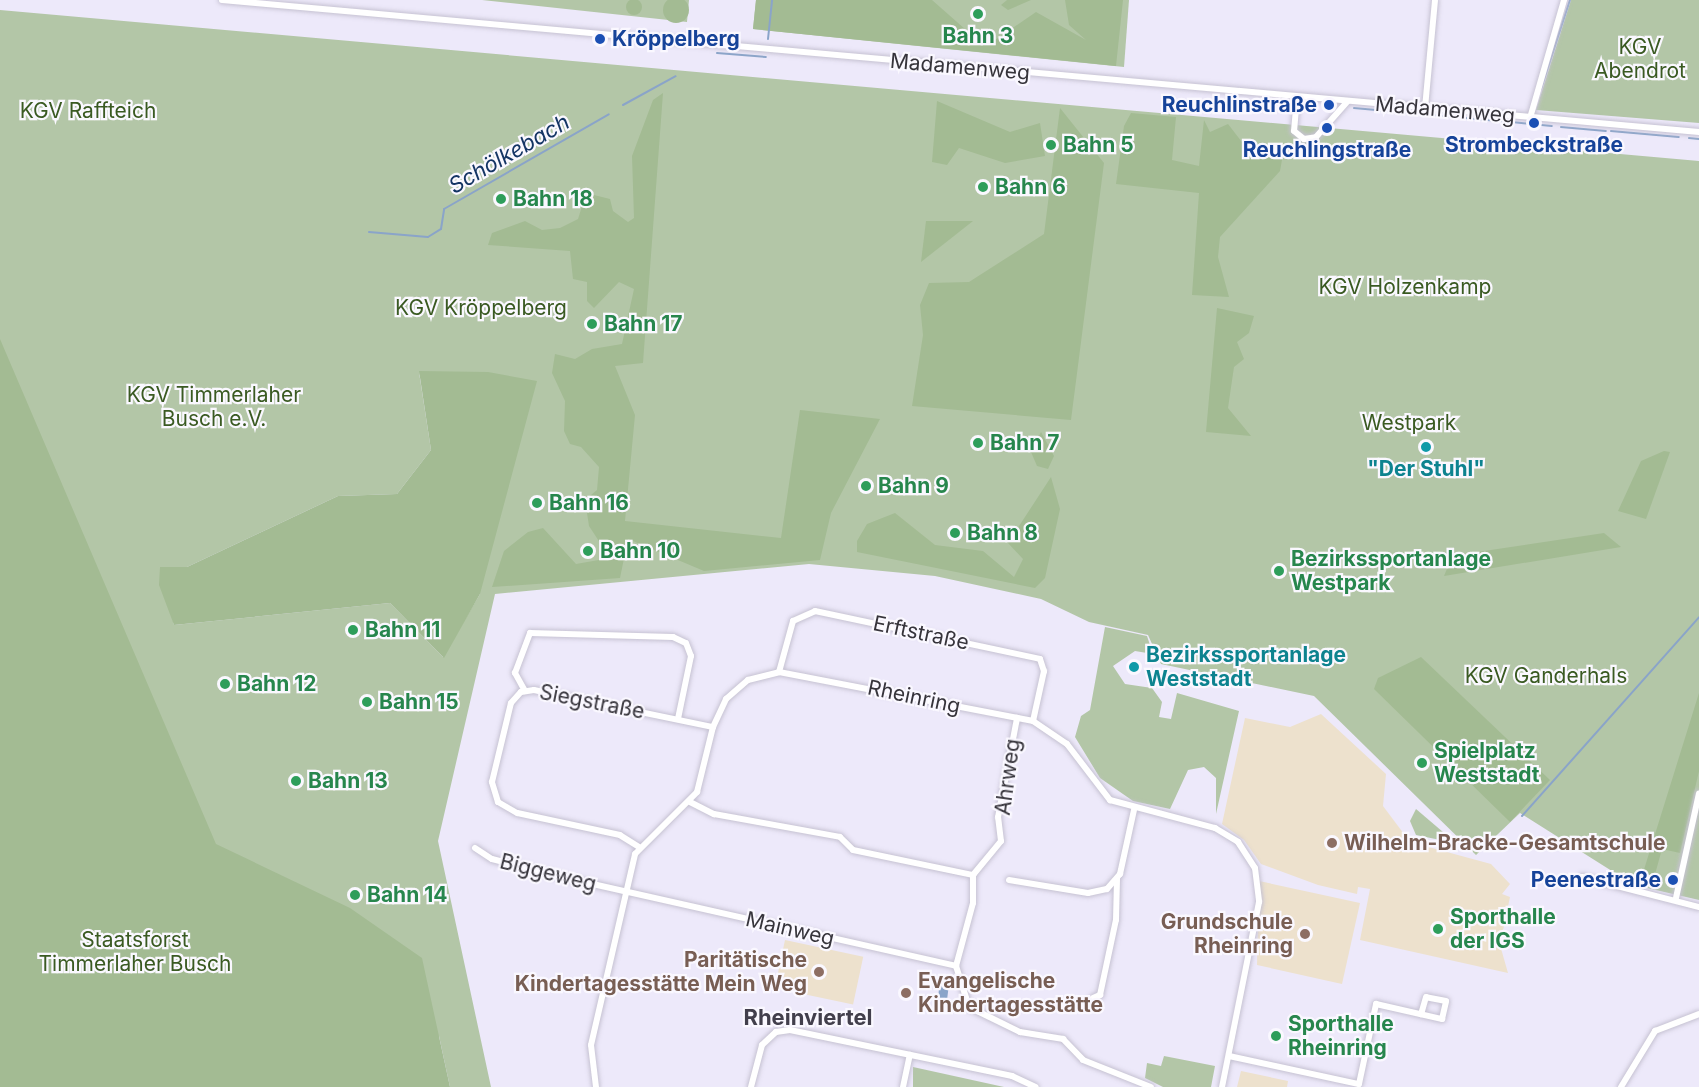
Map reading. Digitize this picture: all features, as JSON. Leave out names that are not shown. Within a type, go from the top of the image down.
[{"type":"street","name":"Madamenweg","points":[[222,0],[1699,132]]},
{"type":"street","points":[[1425,108],[1435,0]]},
{"type":"street","points":[[1530,118],[1564,0]]},
{"type":"street","points":[[1297,97],[1294,131],[1304,139],[1316,137],[1348,101]]},
{"type":"street","name":"Erftstraße","points":[[779,672],[793,621],[815,611],[1040,659],[1044,671],[1033,721]]},
{"type":"street","points":[[525,691],[515,673],[530,633],[673,637],[686,643],[691,656],[678,719]]},
{"type":"street","points":[[596,1087],[591,1045],[624,892],[639,847],[690,802],[702,781],[713,727],[736,689],[779,672]]},
{"type":"street","name":"Rheinring","points":[[779,672],[1033,721],[1067,744],[1101,792],[1134,810],[1222,831],[1242,847],[1255,868],[1259,902],[1222,1087]]},
{"type":"street","name":"Siegstraße","points":[[639,847],[620,835],[517,813],[498,802],[492,782],[507,711],[525,691],[713,727]]},
{"type":"street","name":"Ahrweg","points":[[973,875],[1001,841],[998,817],[1017,718]]},
{"type":"street","points":[[1676,898],[1699,793]]},
{"type":"street","points":[[690,802],[714,814],[840,837],[853,850],[973,875],[973,903],[956,966],[969,1007],[1020,1032],[1063,1039],[1083,1060],[1151,1087]]},
{"type":"street","points":[[1094,998],[1100,996],[1121,896],[1117,879],[1134,810]]},
{"type":"street","name":"Biggeweg","points":[[475,848],[492,859],[624,892]]},
{"type":"street","points":[[1582,877],[1636,893],[1676,898],[1699,907]]},
{"type":"street","points":[[1009,880],[1088,893],[1107,889],[1117,879]]},
{"type":"street","name":"Mainweg","points":[[624,892],[956,966]]},
{"type":"street","points":[[1229,1056],[1359,1084],[1376,1004],[1442,1019],[1446,1001],[1426,997],[1421,1014]]},
{"type":"street","points":[[1621,1087],[1655,1031],[1676,1018],[1699,1014]]},
{"type":"street","points":[[752,1087],[762,1045],[781,1031],[1012,1076],[1036,1087]]},
{"type":"street","points":[[903,1087],[910,1055]]},
{"type":"shaded area","name":"Wilhelm-Bracke-Gesamtschule","points":[[1321,714],[1386,774],[1383,806],[1410,842],[1491,864],[1510,884],[1502,894],[1510,897],[1500,945],[1508,973],[1360,940],[1370,889],[1358,887],[1357,894],[1318,885],[1261,864],[1244,840],[1222,824],[1245,718],[1290,727]]},
{"type":"shaded area","name":"Grundschule Rheinring","points":[[1259,881],[1360,903],[1342,984],[1257,965]]},
{"type":"shaded area","name":"Paritätische Kindertagesstätte Mein Weg","points":[[785,940],[863,957],[853,1005],[775,988]]},
{"type":"shaded area","points":[[1241,1071],[1288,1081],[1287,1087],[1237,1087]]},
{"type":"green space","points":[[676,-3],[685,1],[689,10],[685,19],[676,23],[667,19],[663,10],[667,1]]},
{"type":"green space","points":[[634,-1],[640,1],[642,7],[640,13],[634,15],[628,13],[626,7],[628,1]]},
{"type":"green space","points":[[482,0],[689,0],[687,22]]},
{"type":"green space","points":[[756,0],[1129,0],[1124,67],[753,29]]},
{"type":"green space","points":[[756,0],[932,0],[974,37],[995,40],[1036,12],[1086,40],[1069,25],[1065,0],[1123,0],[1116,66],[753,29]]},
{"type":"green space","points":[[1007,0],[1031,0],[1008,10],[1001,5]]},
{"type":"green space","name":"KGV Abendrot","points":[[1571,0],[1699,0],[1699,123],[1536,110]]},
{"type":"green space","points":[[0,10],[1699,161],[1699,900],[1634,885],[1520,813],[1476,855],[1314,696],[1161,664],[1148,635],[1089,622],[1041,599],[935,576],[809,564],[495,594],[438,841],[491,1087],[450,1087],[439,1036],[0,1087]],"holes":[[[419,372],[480,594],[443,657],[390,603],[174,625],[160,567],[187,567],[338,496],[397,494],[431,450]]]},
{"type":"green space","points":[[663,93],[643,363],[615,366],[635,415],[625,521],[781,538],[800,410],[880,419],[831,513],[820,560],[704,571],[628,539],[620,578],[492,587],[504,551],[528,532],[543,528],[576,564],[610,558],[589,526],[585,500],[597,490],[599,467],[581,447],[570,444],[564,431],[565,401],[552,373],[555,354],[575,359],[592,349],[622,344],[634,289],[619,282],[594,308],[587,301],[587,282],[573,279],[570,251],[488,245],[492,233],[525,221],[542,230],[560,228],[578,219],[584,200],[594,195],[610,199],[613,211],[628,222],[634,218],[632,156],[653,100]]},
{"type":"green space","points":[[937,101],[1010,132],[1040,123],[1045,156],[1005,163],[959,148],[947,165],[932,162]]},
{"type":"green space","points":[[1060,108],[1104,163],[1071,420],[912,406],[923,335],[920,305],[929,283],[969,282],[1044,234]]},
{"type":"green space","points":[[1131,113],[1176,117],[1172,160],[1199,166],[1204,120],[1210,132],[1228,124],[1255,159],[1285,143],[1280,171],[1220,237],[1218,257],[1229,297],[1192,295],[1199,193],[1116,184],[1124,126]]},
{"type":"green space","points":[[926,221],[973,221],[921,262]]},
{"type":"green space","points":[[1217,308],[1254,316],[1249,333],[1237,342],[1244,359],[1234,367],[1228,408],[1251,436],[1206,432]]},
{"type":"green space","name":"Staatsforst Timmerlaher Busch","points":[[0,339],[216,844],[350,908],[422,958],[450,1087],[0,1087]]},
{"type":"green space","points":[[419,371],[488,372],[537,381],[480,594],[444,658],[390,603],[174,625],[159,585],[160,567],[187,567],[338,496],[397,494],[431,450]]},
{"type":"green space","points":[[1041,432],[1054,456],[1048,469],[1037,466],[1031,452]]},
{"type":"green space","points":[[1664,451],[1670,452],[1646,519],[1618,511],[1641,461]]},
{"type":"green space","points":[[1051,477],[1060,509],[1045,578],[1035,588],[857,552],[857,541],[867,524],[895,513],[935,545],[983,551],[1014,577],[1023,559],[1008,543]]},
{"type":"green space","points":[[1604,533],[1621,547],[1444,576],[1451,559],[1464,554]]},
{"type":"green space","points":[[1105,627],[1147,636],[1153,654],[1135,651],[1113,666],[1125,684],[1152,688],[1162,702],[1159,717],[1171,719],[1177,693],[1239,711],[1216,814],[1216,778],[1204,767],[1188,770],[1170,809],[1133,801],[1100,778],[1075,737],[1081,716],[1090,710]]},
{"type":"green space","points":[[1421,657],[1550,780],[1510,822],[1374,689],[1378,678]]},
{"type":"green space","points":[[1699,693],[1699,771],[1680,853],[1662,849],[1652,885],[1642,876]]},
{"type":"green space","name":"Spielplatz Weststadt","points":[[1416,809],[1450,838],[1450,842],[1416,835],[1410,821]]},
{"type":"green space","points":[[1164,1056],[1215,1066],[1211,1087],[1163,1087],[1145,1078],[1147,1063],[1161,1066]]},
{"type":"green space","points":[[913,1067],[1004,1087],[913,1087]]},
{"type":"water","points":[[950,976],[947,1000],[938,1003],[939,987]]},
{"type":"waterway","name":"Schölkebach","points":[[768,39],[772,0]]},
{"type":"waterway","points":[[1541,89],[1570,0]]},
{"type":"waterway","name":"Schölkebach","points":[[717,53],[766,57]]},
{"type":"waterway","name":"Schölkebach","points":[[623,105],[676,76]]},
{"type":"waterway","points":[[1354,108],[1501,121]]},
{"type":"waterway","name":"Schölkebach","points":[[369,232],[428,237],[441,229],[444,209],[609,114]]},
{"type":"waterway","points":[[1512,122],[1552,126]]},
{"type":"waterway","points":[[1561,127],[1606,131]]},
{"type":"waterway","points":[[1611,131],[1679,137]]},
{"type":"waterway","points":[[1689,138],[1699,139]]},
{"type":"waterway","points":[[1522,816],[1699,617]]},
{"type":"place","name":"Bahn 3","points":[[978,14]]},
{"type":"place","name":"Kröppelberg","points":[[600,39]]},
{"type":"place","name":"Reuchlinstraße","points":[[1329,105]]},
{"type":"place","name":"Strombeckstraße","points":[[1534,123]]},
{"type":"place","name":"Reuchlingstraße","points":[[1327,128]]},
{"type":"place","name":"Bahn 5","points":[[1051,145]]},
{"type":"place","name":"Bahn 6","points":[[983,187]]},
{"type":"place","name":"Bahn 18","points":[[501,199]]},
{"type":"place","name":"Bahn 17","points":[[592,324]]},
{"type":"place","name":"Bahn 7","points":[[978,443]]},
{"type":"place","name":"\"Der Stuhl\"","points":[[1426,447]]},
{"type":"place","name":"Bahn 9","points":[[866,486]]},
{"type":"place","name":"Bahn 16","points":[[537,503]]},
{"type":"place","name":"Bahn 8","points":[[955,533]]},
{"type":"place","name":"Bahn 10","points":[[588,551]]},
{"type":"place","name":"Bezirkssportanlage Westpark","points":[[1279,571]]},
{"type":"place","name":"Bahn 11","points":[[353,630]]},
{"type":"place","name":"Bezirkssportanlage Weststadt","points":[[1134,667]]},
{"type":"place","name":"Bahn 12","points":[[225,684]]},
{"type":"place","name":"Bahn 15","points":[[367,702]]},
{"type":"place","name":"Spielplatz Weststadt","points":[[1422,763]]},
{"type":"place","name":"Bahn 13","points":[[296,781]]},
{"type":"place","name":"Wilhelm-Bracke-Gesamtschule","points":[[1332,843]]},
{"type":"place","name":"Peenestraße","points":[[1673,880]]},
{"type":"place","name":"Bahn 14","points":[[355,895]]},
{"type":"place","name":"Sporthalle der IGS","points":[[1438,929]]},
{"type":"place","name":"Grundschule Rheinring","points":[[1305,934]]},
{"type":"place","name":"Paritätische Kindertagesstätte Mein Weg","points":[[819,972]]},
{"type":"place","name":"Evangelische Kindertagesstätte","points":[[906,993]]},
{"type":"place","name":"Sporthalle Rheinring","points":[[1276,1036]]},
{"type":"district","name":"Rheinviertel","points":[[808,1018]]},
{"type":"park label","name":"KGV Raffteich","points":[[88,111]]},
{"type":"park label","name":"KGV Holzenkamp","points":[[1405,287]]},
{"type":"park label","name":"KGV Kröppelberg","points":[[481,308]]},
{"type":"park label","name":"KGV Timmerlaher Busch e.V.","points":[[214,407]]},
{"type":"park label","name":"Westpark","points":[[1409,423]]},
{"type":"park label","name":"KGV Ganderhals","points":[[1546,676]]}]
